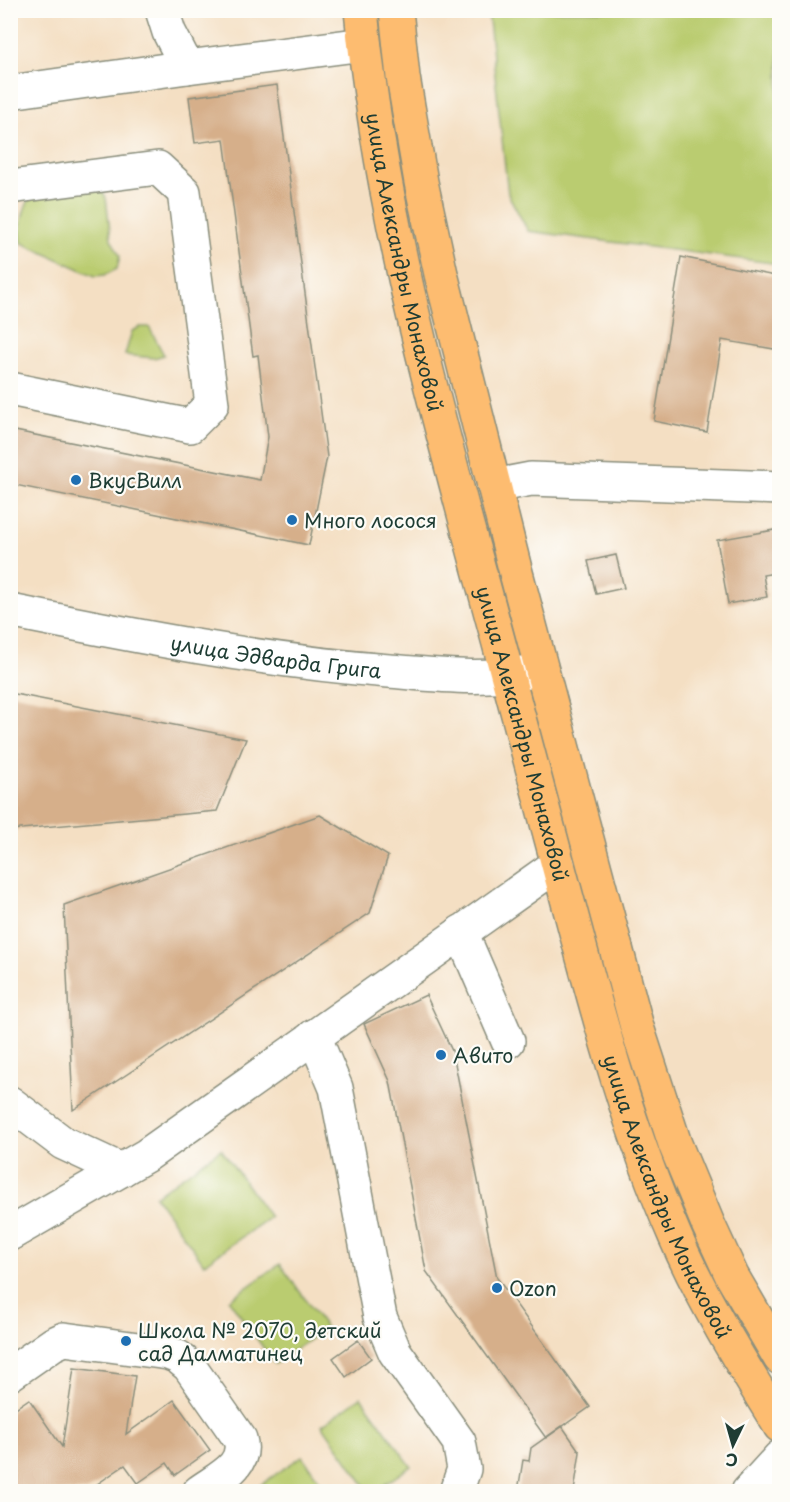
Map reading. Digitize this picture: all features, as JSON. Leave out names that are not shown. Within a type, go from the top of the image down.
[{"type":"main road","name":"улица Александры Монаховой","points":[[361,10],[368,82],[386,189],[407,281],[508,676],[604,1037],[642,1156],[675,1238],[701,1292],[780,1426]]},
{"type":"main road","name":"улица Александры Монаховой","points":[[396,10],[403,77],[421,182],[494,486],[637,1027],[675,1144],[730,1270],[780,1358]]},
{"type":"street","points":[[162,10],[169,32],[187,67]]},
{"type":"street","points":[[10,92],[364,44]]},
{"type":"street","points":[[10,187],[158,168],[184,192],[212,404],[190,426],[10,389]]},
{"type":"street","points":[[494,486],[531,478],[780,488]]},
{"type":"street","name":"улица Эдварда Грига","points":[[10,611],[309,664],[468,677],[508,676],[542,670]]},
{"type":"street","points":[[10,1234],[147,1155],[558,864]]},
{"type":"street","points":[[461,932],[508,1041]]},
{"type":"street","points":[[314,1036],[336,1088],[380,1317],[395,1352],[459,1442],[464,1469],[456,1491]]},
{"type":"street","points":[[10,1103],[63,1143],[121,1170]]},
{"type":"street","points":[[10,1374],[64,1339],[168,1353],[178,1357],[189,1366],[240,1439],[243,1447],[237,1465],[199,1491]]},
{"type":"street","points":[[748,1491],[780,1457]]},
{"type":"green space","points":[[488,11],[779,11],[779,264],[528,231],[508,194]]},
{"type":"green space","points":[[100,187],[106,198],[111,239],[120,256],[117,269],[105,275],[95,276],[22,243],[22,219],[31,198]]},
{"type":"green space","points":[[140,327],[149,327],[164,355],[154,358],[125,355],[132,331]]},
{"type":"green space","points":[[221,1149],[270,1217],[204,1264],[155,1196]]},
{"type":"green space","points":[[280,1264],[326,1328],[275,1364],[229,1300]]},
{"type":"green space","points":[[361,1397],[411,1466],[375,1491],[369,1491],[322,1425]]},
{"type":"green space","points":[[302,1456],[327,1491],[252,1491]]},
{"type":"building","points":[[277,85],[327,457],[309,545],[10,484],[10,430],[260,480],[268,437],[258,355],[253,356],[224,139],[195,143],[189,97]]},
{"type":"building","points":[[681,257],[780,277],[780,350],[722,340],[707,432],[654,421]]},
{"type":"building","points":[[780,529],[780,572],[763,575],[767,597],[728,604],[717,540]]},
{"type":"building","points":[[616,555],[624,588],[596,594],[588,561]]},
{"type":"building","points":[[10,693],[246,739],[217,811],[10,830]]},
{"type":"building","points":[[320,815],[388,856],[370,913],[73,1110],[64,905]]},
{"type":"building","points":[[426,995],[453,1053],[497,1278],[590,1407],[546,1438],[426,1271],[390,1081],[364,1024]]},
{"type":"building","points":[[358,1340],[371,1358],[346,1377],[333,1358]]},
{"type":"building","points":[[74,1368],[135,1376],[126,1434],[174,1400],[210,1450],[175,1475],[167,1463],[138,1483],[125,1465],[87,1491],[10,1491],[10,1412],[29,1399],[62,1447]]},
{"type":"building","points":[[562,1426],[580,1452],[574,1491],[518,1491],[523,1460],[529,1461],[531,1448]]},
{"type":"place","name":"ВкусВилл","points":[[76,480]]},
{"type":"place","name":"Много лосося","points":[[292,520]]},
{"type":"place","name":"Авито","points":[[441,1055]]},
{"type":"place","name":"Ozon","points":[[497,1288]]},
{"type":"place","name":"Школа № 2070, детский сад Далматинец","points":[[126,1341]]}]
